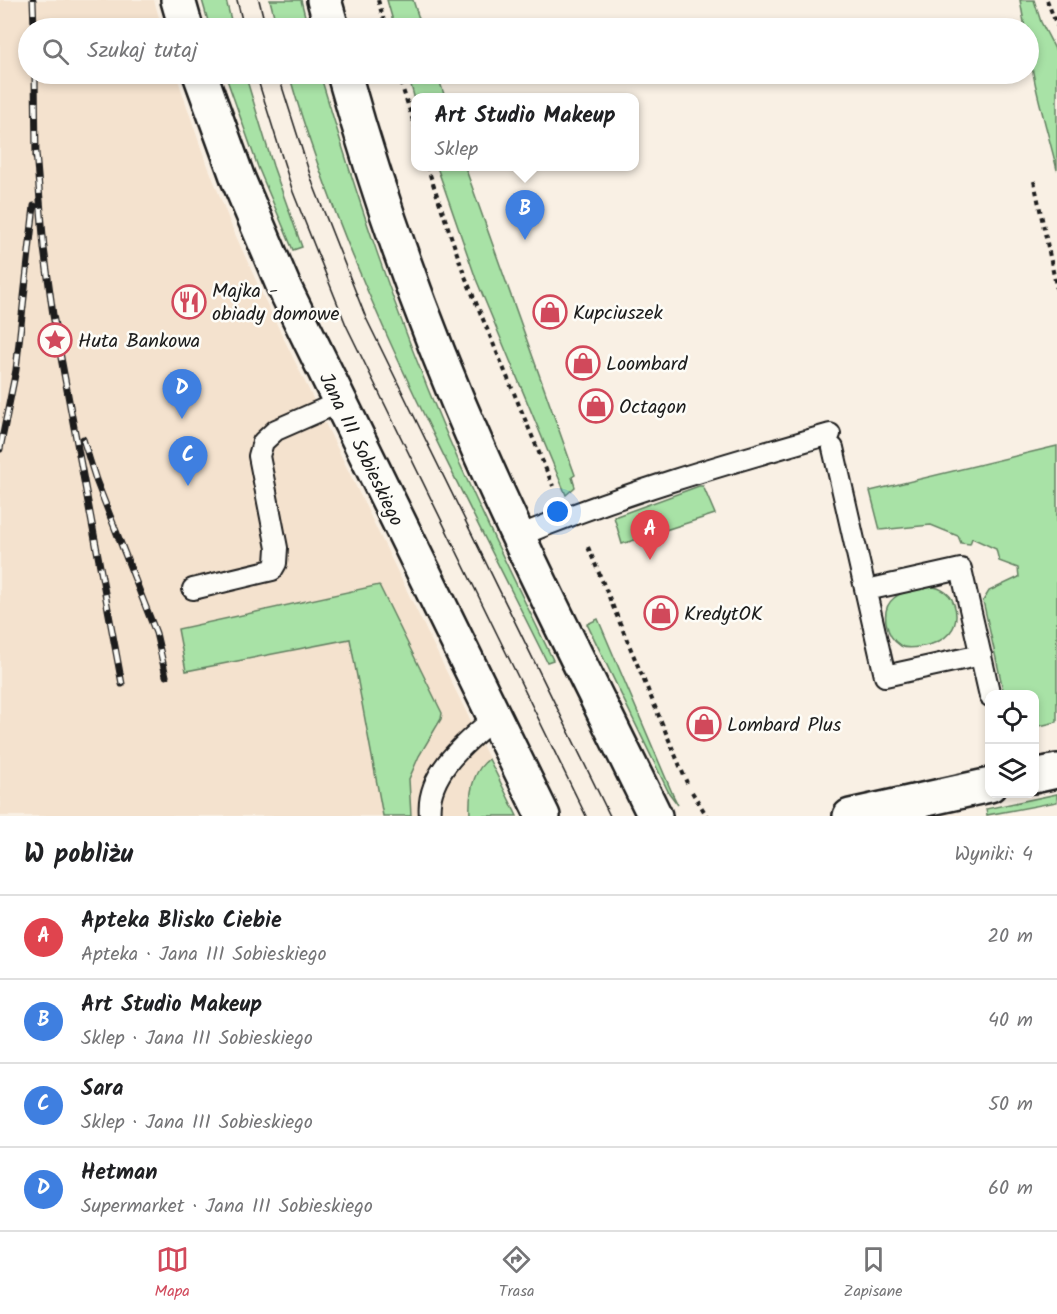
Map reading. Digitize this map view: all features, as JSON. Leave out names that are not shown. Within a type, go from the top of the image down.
[{"type":"main road","points":[[178,0],[183,18]]},
{"type":"main road","points":[[324,0],[329,18]]},
{"type":"main road","name":"Jana III Sobieskiego","points":[[204,84],[238,179],[267,249],[543,816]]},
{"type":"main road","points":[[347,84],[378,184],[422,311],[479,451],[655,816]]},
{"type":"main road","points":[[1039,775],[1057,771]]},
{"type":"main road","points":[[850,816],[985,786]]},
{"type":"lane","points":[[193,589],[272,570],[276,563],[277,548],[259,456],[263,442],[276,430],[340,402]]},
{"type":"lane","points":[[519,536],[574,513],[668,481],[832,441],[885,676],[981,655]]},
{"type":"lane","points":[[867,590],[961,568],[989,690]]},
{"type":"lane","points":[[430,816],[433,788],[449,762],[468,740],[494,718]]},
{"type":"path","points":[[378,0],[383,18]]},
{"type":"path","points":[[1047,0],[1057,26]]},
{"type":"path","points":[[401,84],[411,114]]},
{"type":"path","points":[[428,171],[464,274],[557,496],[574,513],[674,753],[690,789],[706,816]]},
{"type":"path","points":[[1034,181],[1057,290]]},
{"type":"shaded area","points":[[0,0],[154,0],[159,18],[18,18],[18,84],[179,84],[231,225],[262,294],[517,816],[0,816]]},
{"type":"green space","points":[[202,0],[226,0],[230,18],[207,18]]},
{"type":"green space","points":[[270,0],[301,0],[306,18],[274,18]]},
{"type":"green space","points":[[387,0],[413,0],[419,18],[392,18]]},
{"type":"green space","points":[[1020,0],[1034,0],[1041,22],[1057,53],[1057,170],[1036,84],[1039,84],[1039,18],[1023,18]]},
{"type":"green space","points":[[229,84],[248,84],[273,166],[302,247],[293,250],[258,167]]},
{"type":"green space","points":[[292,84],[323,84],[377,253],[409,342],[471,488],[553,660],[547,662],[404,374],[341,226],[313,151]]},
{"type":"green space","points":[[411,84],[440,84],[444,93],[413,93]]},
{"type":"green space","points":[[438,171],[466,171],[575,475],[572,477],[575,487],[566,495],[476,279]]},
{"type":"green space","points":[[1057,446],[1057,722],[1039,726],[1039,690],[1003,690],[983,601],[989,591],[1019,577],[1018,568],[999,561],[996,549],[972,538],[970,544],[961,543],[958,536],[931,525],[880,530],[870,491]]},
{"type":"green space","points":[[703,486],[715,514],[622,544],[614,517]]},
{"type":"green space","points":[[379,585],[442,713],[409,779],[411,816],[383,816],[350,639],[186,671],[178,629]]},
{"type":"green space","points":[[924,586],[938,588],[952,599],[956,613],[954,627],[945,637],[932,644],[912,648],[901,646],[891,636],[886,623],[889,603],[908,590]]},
{"type":"green space","points":[[598,619],[678,805],[669,793],[587,624]]},
{"type":"green space","points":[[489,759],[517,816],[470,816],[470,800],[475,777]]},
{"type":"green space","points":[[1057,794],[1057,802],[987,815],[986,809]]},
{"type":"tram line","points":[[237,0],[242,18]]},
{"type":"tram line","points":[[259,0],[264,18]]},
{"type":"tram line","points":[[259,84],[293,192],[346,325],[586,816]]},
{"type":"tram line","points":[[281,84],[313,184],[366,318],[610,816]]},
{"type":"railway","points":[[33,0],[34,18]]},
{"type":"railway","points":[[35,84],[36,158]]},
{"type":"railway","points":[[36,152],[44,248],[53,315],[122,684]]},
{"type":"railway","points":[[0,449],[16,370],[34,206]]},
{"type":"railway","points":[[83,439],[96,480],[156,633],[166,676]]},
{"type":"place","name":"Art Studio Makeup","points":[[525,240]]},
{"type":"place","name":"Majka - obiady domowe","points":[[189,302]]},
{"type":"place","name":"Kupciuszek","points":[[550,312]]},
{"type":"place","name":"Huta Bankowa","points":[[55,340]]},
{"type":"place","name":"Loombard","points":[[583,363]]},
{"type":"place","name":"Octagon","points":[[596,406]]},
{"type":"place","name":"Hetman","points":[[182,419]]},
{"type":"place","name":"Sara","points":[[188,486]]},
{"type":"place","name":"Apteka Blisko Ciebie","points":[[650,560]]},
{"type":"place","name":"KredytOK","points":[[661,613]]},
{"type":"place","name":"Lombard Plus","points":[[704,724]]}]
